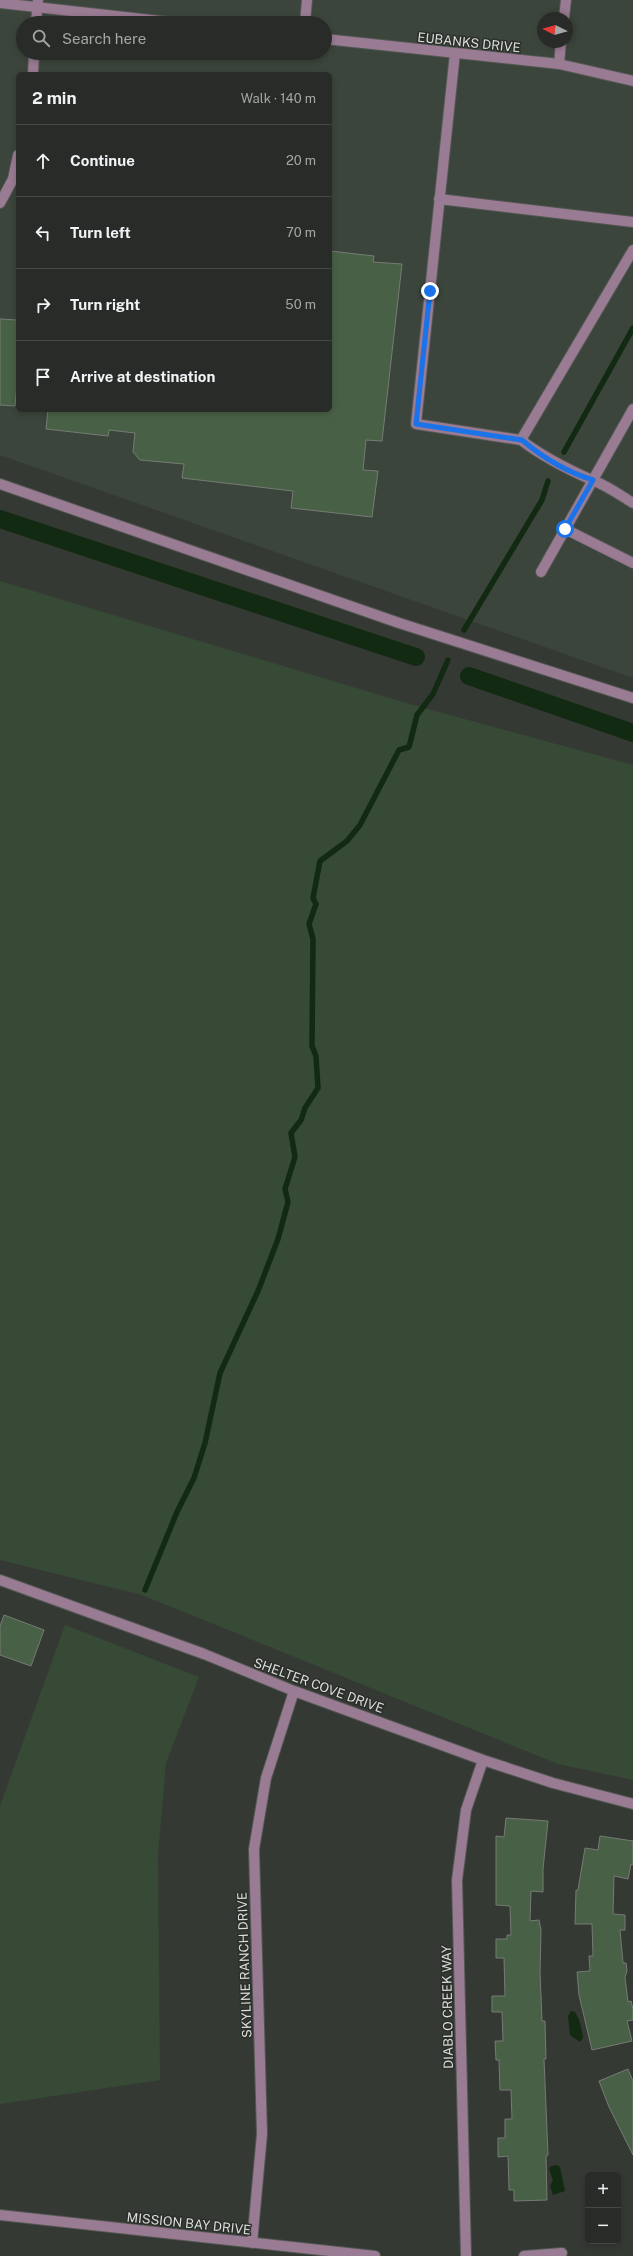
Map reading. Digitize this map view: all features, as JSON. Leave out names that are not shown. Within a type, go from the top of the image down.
[{"type":"street","points":[[306,16],[307,0]]},
{"type":"street","points":[[565,12],[566,0]]},
{"type":"street","points":[[0,3],[38,4],[126,16]]},
{"type":"street","points":[[37,16],[38,4]]},
{"type":"street","name":"EUBANKS DRIVE","points":[[332,40],[559,64],[633,81]]},
{"type":"street","points":[[559,64],[560,48]]},
{"type":"street","points":[[454,54],[416,424],[522,440],[534,450],[578,475],[593,480],[633,503]]},
{"type":"street","points":[[33,72],[34,60]]},
{"type":"street","points":[[0,202],[13,179],[16,165]]},
{"type":"street","points":[[439,199],[633,222]]},
{"type":"street","points":[[522,440],[633,250]]},
{"type":"street","points":[[541,572],[633,409]]},
{"type":"street","points":[[0,484],[399,623],[633,698]]},
{"type":"street","points":[[565,529],[633,563]]},
{"type":"street","name":"SHELTER COVE DRIVE","points":[[0,1580],[204,1654],[294,1691],[483,1760],[553,1783],[633,1804]]},
{"type":"street","name":"SKYLINE RANCH DRIVE","points":[[252,2243],[262,2134],[254,1849],[266,1778],[294,1691]]},
{"type":"street","name":"DIABLO CREEK WAY","points":[[466,2256],[457,1880],[466,1810],[483,1760]]},
{"type":"street","name":"MISSION BAY DRIVE","points":[[0,2215],[375,2256]]},
{"type":"street","points":[[524,2256],[562,2254]]},
{"type":"shaded area","points":[[0,0],[633,0],[633,678],[0,455]]},
{"type":"shaded area","points":[[0,581],[406,703],[633,765],[633,1780],[558,1764],[142,1595],[0,1560]]},
{"type":"shaded area","points":[[65,1625],[199,1677],[166,1763],[158,1854],[160,2080],[0,2104],[0,1806]]},
{"type":"shaded area","points":[[571,2011],[575,2012],[578,2018],[583,2038],[580,2042],[570,2035],[568,2016]]},
{"type":"shaded area","points":[[557,2165],[560,2167],[565,2191],[553,2195],[550,2186],[553,2180],[549,2169],[551,2166]]},
{"type":"building","points":[[332,251],[374,256],[373,262],[402,264],[382,441],[366,440],[363,470],[378,471],[372,517],[291,508],[293,491],[182,478],[184,464],[140,460],[133,452],[135,433],[109,430],[108,436],[46,429],[48,412],[332,412]]},
{"type":"building","points":[[0,319],[16,320],[15,406],[0,405]]},
{"type":"building","points":[[4,1615],[44,1630],[31,1666],[0,1655],[0,1626]]},
{"type":"building","points":[[506,1818],[548,1821],[543,1869],[543,1892],[531,1891],[530,1921],[539,1920],[541,1930],[540,1972],[542,2021],[545,2021],[546,2059],[544,2059],[548,2155],[546,2156],[547,2200],[514,2201],[514,2190],[509,2190],[508,2156],[498,2157],[498,2138],[505,2138],[505,2119],[512,2119],[511,2090],[500,2090],[499,2060],[496,2060],[495,2041],[503,2041],[502,2012],[492,2012],[492,1996],[505,1996],[504,1958],[496,1958],[496,1939],[507,1939],[507,1935],[511,1935],[510,1906],[496,1905],[496,1836],[504,1837]]},
{"type":"building","points":[[600,1836],[633,1841],[633,1865],[631,1864],[628,1879],[614,1876],[613,1914],[625,1915],[625,1930],[620,1930],[623,1963],[626,1963],[627,1971],[625,1977],[628,2002],[631,2001],[633,2020],[627,2021],[632,2041],[592,2050],[579,1995],[577,1972],[590,1971],[589,1956],[593,1956],[592,1924],[575,1924],[576,1890],[578,1890],[585,1848],[598,1850]]},
{"type":"building","points":[[628,2069],[633,2081],[633,2155],[609,2107],[599,2081]]},
{"type":"waterway","points":[[564,452],[633,328]]},
{"type":"waterway","points":[[464,630],[542,500],[548,481]]},
{"type":"waterway","points":[[0,519],[416,657]]},
{"type":"waterway","points":[[145,1590],[177,1512],[194,1478],[205,1443],[220,1373],[258,1291],[278,1239],[288,1202],[285,1189],[295,1157],[291,1133],[301,1120],[305,1108],[318,1088],[316,1056],[312,1046],[313,939],[309,924],[316,904],[313,898],[320,861],[347,841],[360,825],[399,750],[409,747],[417,715],[433,694],[448,660]]},
{"type":"waterway","points":[[469,676],[633,733]]},
{"type":"route","points":[[430,291],[416,424],[522,440],[534,450],[578,475],[593,480],[565,529]]}]
